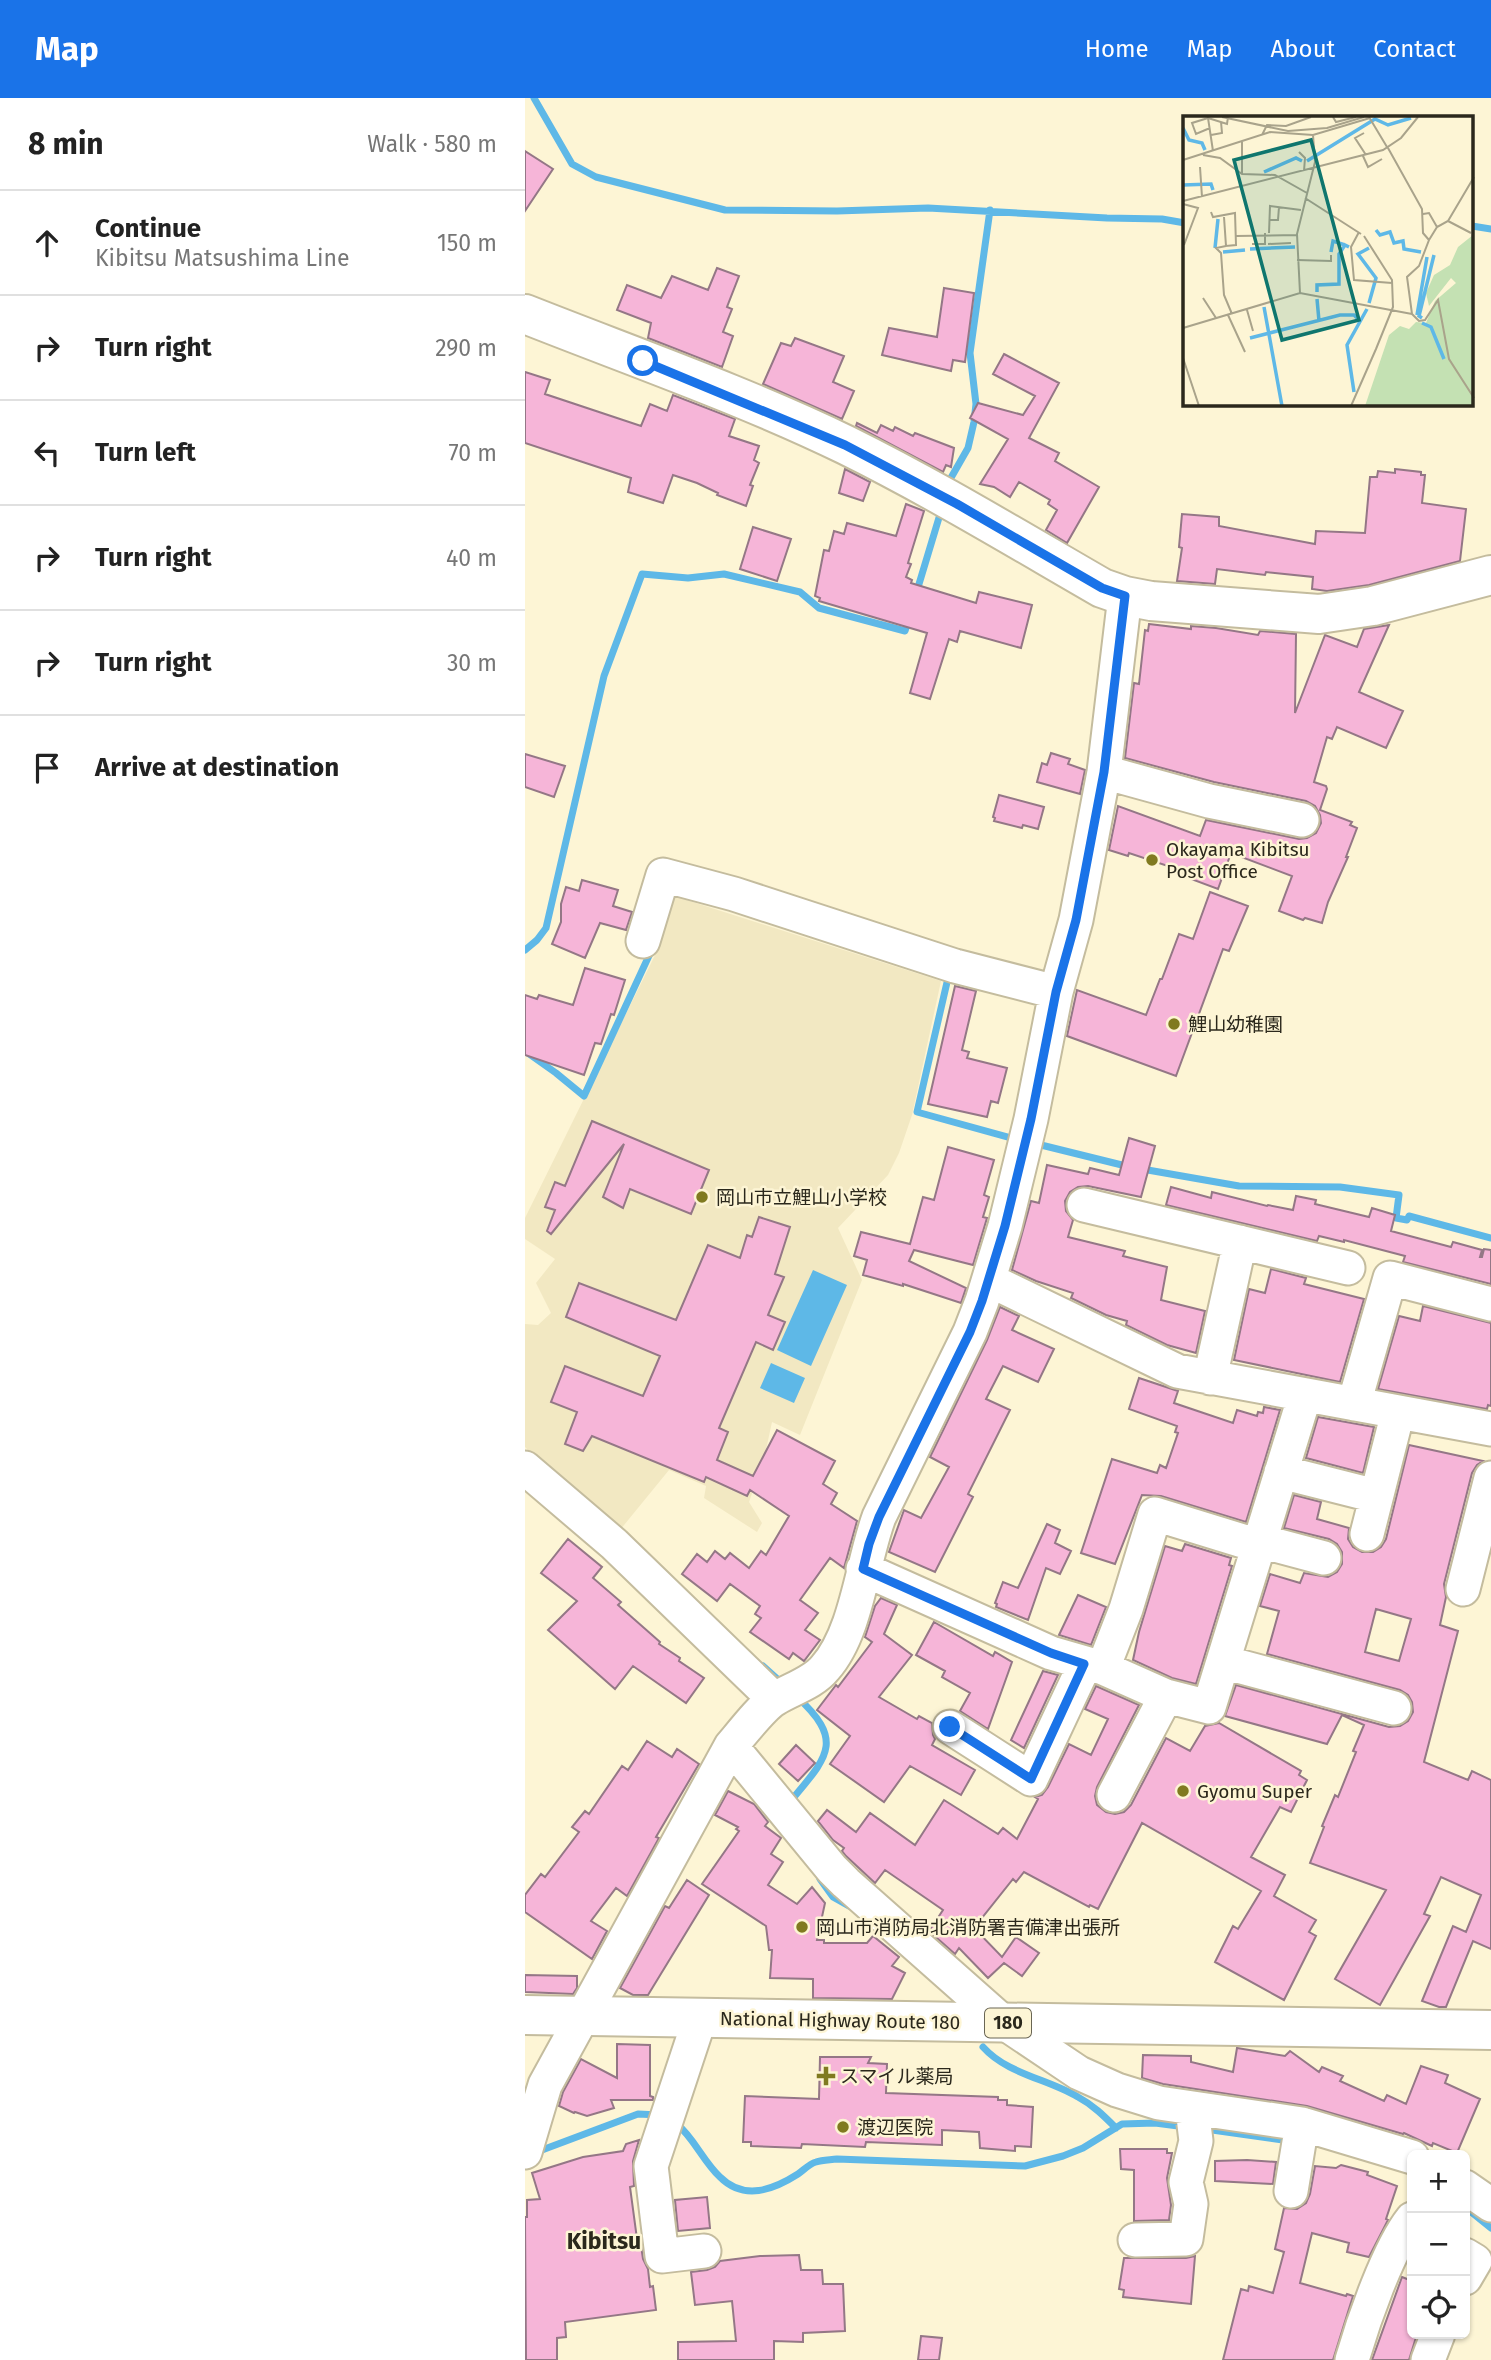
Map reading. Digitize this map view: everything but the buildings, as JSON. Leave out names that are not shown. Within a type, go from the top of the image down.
[{"type":"main road","points":[[525,314],[845,445],[957,504],[1102,588],[1125,596],[1150,601],[1319,614],[1360,608],[1491,575]]},
{"type":"main road","name":"National Highway Route 180","points":[[525,2015],[1491,2030]]},
{"type":"street","points":[[528,2141],[545,2085],[731,1745],[774,1699],[791,1692],[825,1669],[853,1614],[869,1544],[879,1517],[970,1332],[989,1280],[1031,1119],[1056,992],[1076,920],[1104,772],[1125,596]]},
{"type":"street","points":[[1104,772],[1209,801],[1301,820]]},
{"type":"street","points":[[643,940],[663,875],[734,894],[955,966],[1056,992]]},
{"type":"street","points":[[1084,1205],[1348,1268]]},
{"type":"street","points":[[1210,1378],[1240,1242]]},
{"type":"street","points":[[1354,1404],[1390,1278],[1491,1304]]},
{"type":"street","points":[[989,1280],[1177,1371],[1491,1429]]},
{"type":"street","points":[[863,1569],[1051,1653],[1094,1666],[1166,1696],[1209,1707],[1305,1395]]},
{"type":"street","points":[[1367,1534],[1398,1412]]},
{"type":"street","points":[[525,1468],[614,1544],[774,1699]]},
{"type":"street","points":[[1281,1472],[1376,1496]]},
{"type":"street","points":[[1463,1589],[1491,1478]]},
{"type":"street","points":[[950,1727],[1031,1779],[1126,1609],[1155,1514],[1324,1558]]},
{"type":"street","points":[[1223,1662],[1394,1708]]},
{"type":"street","points":[[1114,1795],[1166,1696]]},
{"type":"street","points":[[731,1745],[832,1869],[1003,2022],[1079,2074],[1159,2103],[1302,2124],[1407,2156]]},
{"type":"street","points":[[700,2018],[651,2166],[662,2256],[704,2251]]},
{"type":"street","points":[[1135,2240],[1186,2239],[1191,2204],[1186,2182],[1196,2141],[1192,2108]]},
{"type":"street","points":[[1291,2191],[1302,2124]]},
{"type":"street","points":[[1470,2191],[1491,2205]]},
{"type":"street","points":[[1352,2360],[1374,2298],[1407,2230]]},
{"type":"street","points":[[1428,2360],[1436,2339]]},
{"type":"shaded area","name":"岡山市立鯉山小学校","points":[[674,896],[941,981],[912,1115],[899,1153],[888,1175],[838,1228],[862,1280],[800,1435],[772,1422],[764,1459],[749,1502],[762,1523],[757,1532],[704,1498],[706,1486],[669,1470],[620,1530],[558,1480],[525,1447],[525,1324],[538,1325],[551,1313],[536,1283],[555,1259],[525,1239],[525,1218],[660,945]]},
{"type":"water","points":[[813,1270],[847,1285],[811,1366],[777,1350]]},
{"type":"water","points":[[771,1363],[805,1378],[794,1403],[760,1388]]},
{"type":"waterway","points":[[534,98],[572,164],[596,177],[725,210],[837,211],[928,208],[1162,219],[1183,223]]},
{"type":"waterway","points":[[948,483],[968,448],[974,422],[976,404],[970,353],[990,210]]},
{"type":"waterway","points":[[1473,226],[1491,229]]},
{"type":"waterway","points":[[916,594],[941,511]]},
{"type":"waterway","points":[[525,950],[546,928],[604,676],[642,574],[688,578],[724,574],[800,592],[819,608],[905,631],[909,619]]},
{"type":"waterway","points":[[525,1051],[584,1096],[653,947]]},
{"type":"waterway","points":[[944,976],[948,978],[917,1112],[1018,1140]]},
{"type":"waterway","points":[[1033,1143],[1130,1167]]},
{"type":"waterway","points":[[1142,1169],[1239,1186],[1340,1187],[1399,1195],[1396,1218],[1407,1220],[1409,1216],[1491,1238]]},
{"type":"waterway","points":[[763,1666],[783,1684]]},
{"type":"waterway","points":[[790,1802],[821,1762],[826,1739],[822,1726],[797,1697]]},
{"type":"waterway","points":[[820,1879],[833,1897],[849,1906]]},
{"type":"waterway","points":[[983,2047],[1004,2064],[1083,2100],[1116,2128]]},
{"type":"waterway","points":[[534,2153],[638,2114],[659,2115]]},
{"type":"waterway","points":[[676,2123],[720,2177],[739,2189],[749,2191],[779,2185],[811,2164],[823,2160],[1025,2166],[1083,2148],[1122,2124],[1155,2123],[1186,2127]]},
{"type":"waterway","points":[[1205,2129],[1290,2141]]},
{"type":"waterway","points":[[1470,2211],[1491,2228]]},
{"type":"place","name":"Okayama Kibitsu Post Office","points":[[1152,860]]},
{"type":"place","name":"鯉山幼稚園","points":[[1174,1024]]},
{"type":"place","name":"岡山市立鯉山小学校","points":[[702,1197]]},
{"type":"place","name":"Gyomu Super","points":[[1183,1791]]},
{"type":"place","name":"岡山市消防局北消防署吉備津出張所","points":[[802,1927]]},
{"type":"place","name":"スマイル薬局","points":[[826,2076]]},
{"type":"place","name":"渡辺医院","points":[[843,2127]]},
{"type":"district","name":"Kibitsu","points":[[604,2241]]},
{"type":"route","points":[[643,361],[845,445],[957,504],[1102,588],[1125,596],[1104,772],[1076,920],[1056,992],[1031,1119],[1005,1226],[970,1332],[879,1517],[863,1569],[1051,1653],[1084,1664],[1031,1779],[950,1727]]}]
